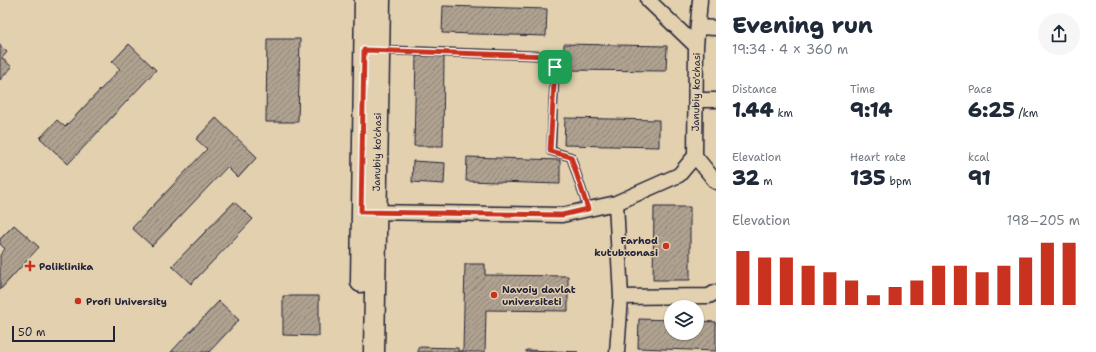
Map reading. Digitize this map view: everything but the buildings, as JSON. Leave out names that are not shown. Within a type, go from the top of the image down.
[{"type":"main road","name":"Janubiy ko'chasi","points":[[365,0],[372,50]]},
{"type":"main road","name":"Janubiy ko'chasi","points":[[361,352],[369,212],[372,50],[380,0]]},
{"type":"main road","name":"Janubiy ko'chasi","points":[[369,212],[374,352]]},
{"type":"street","name":"Janubiy ko'chasi","points":[[648,0],[696,46],[695,156]]},
{"type":"street","points":[[696,46],[700,0]]},
{"type":"street","points":[[698,27],[716,28]]},
{"type":"street","points":[[696,100],[716,100]]},
{"type":"street","points":[[369,212],[562,215],[616,203],[679,174],[695,156],[716,182]]},
{"type":"street","points":[[616,203],[621,297],[617,352]]},
{"type":"street","points":[[621,297],[709,296],[716,292]]},
{"type":"lane","points":[[372,50],[549,56],[555,67],[550,151],[571,157],[588,209]]},
{"type":"place","name":"Farhod kutubxonasi","points":[[666,246]]},
{"type":"place","name":"Poliklinika","points":[[30,266]]},
{"type":"place","name":"Navoiy davlat universiteti","points":[[494,295]]},
{"type":"place","name":"Profi University","points":[[78,301]]},
{"type":"route","points":[[364,50],[549,56],[555,67],[550,151],[571,157],[588,209],[562,215],[361,212],[364,50]]}]
